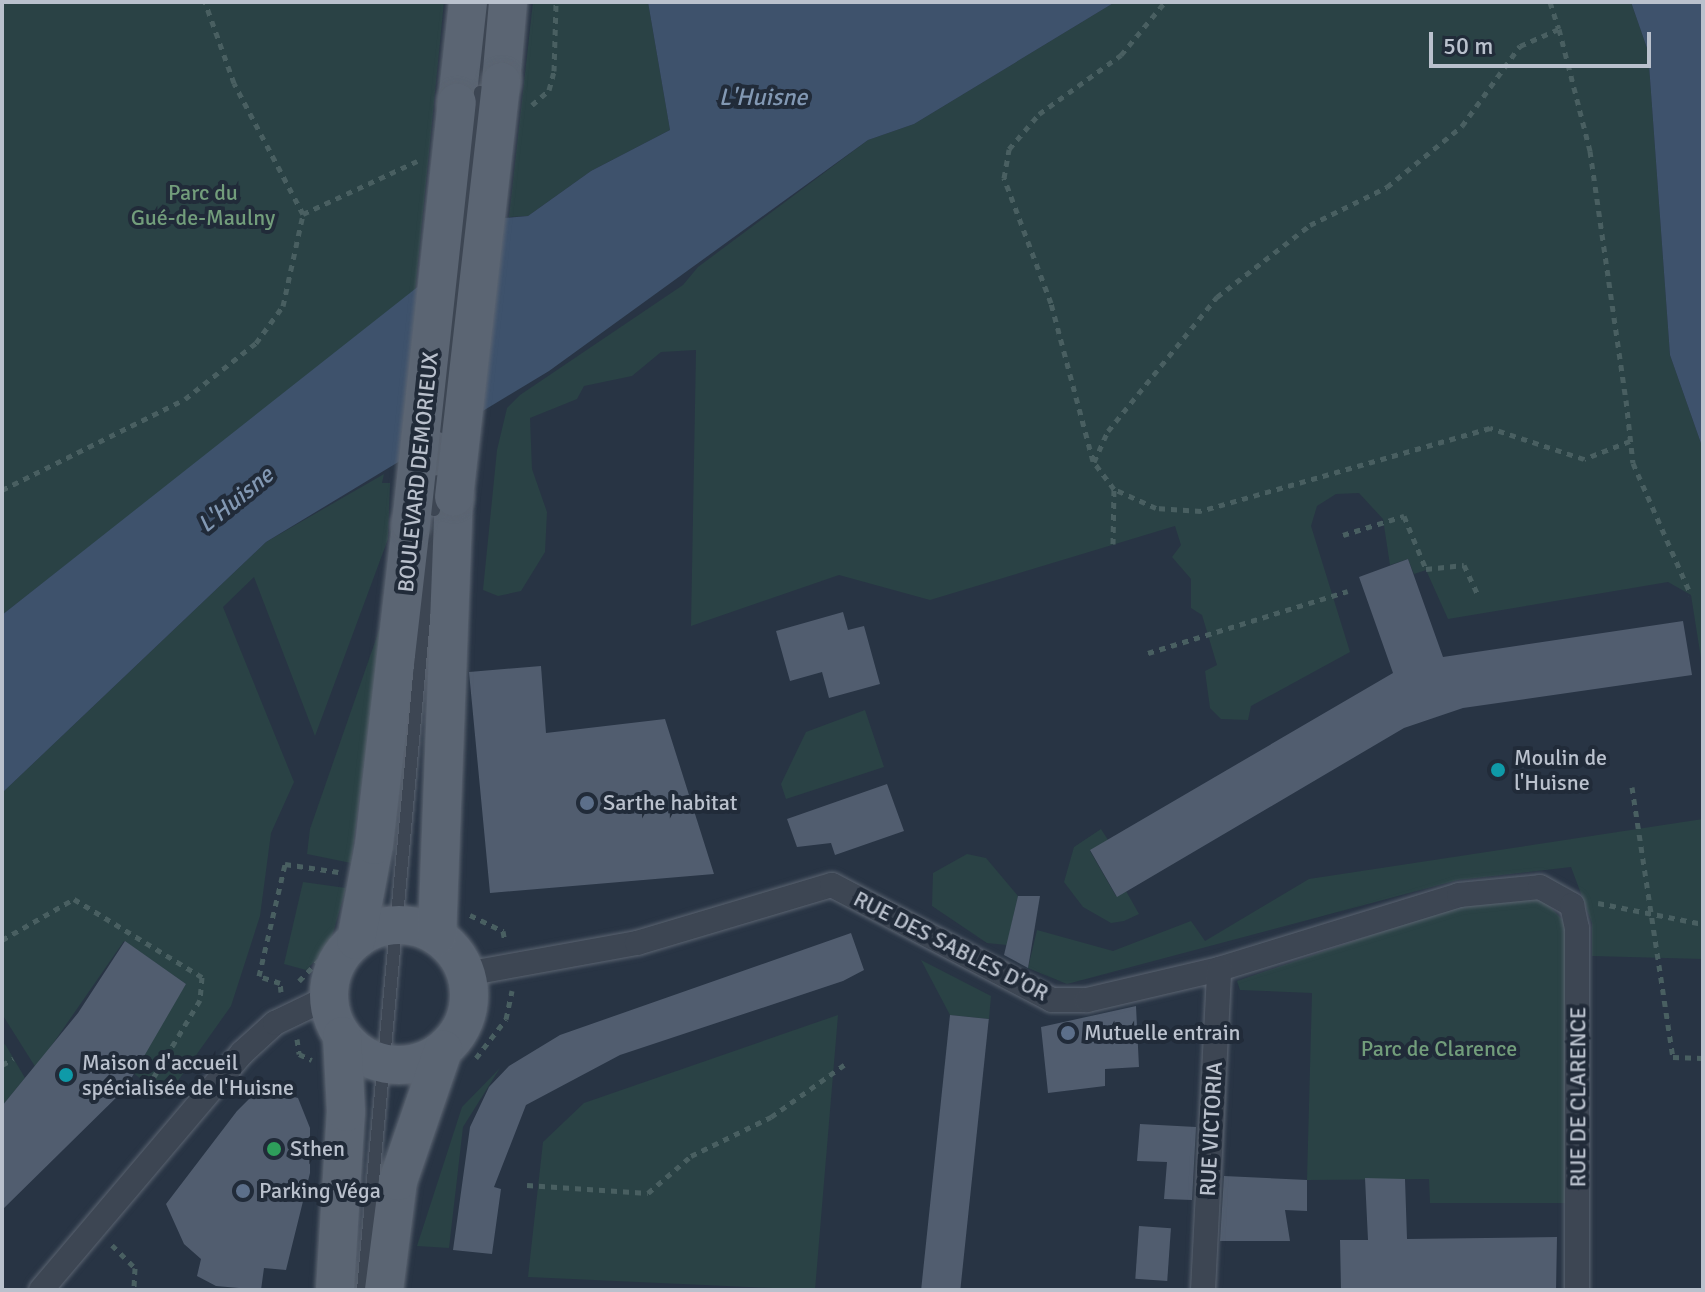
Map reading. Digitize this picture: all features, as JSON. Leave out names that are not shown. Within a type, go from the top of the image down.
[{"type":"main road","name":"BOULEVARD DEMORIEUX","points":[[329,997],[339,960],[356,940],[433,510],[479,92],[468,2]]},
{"type":"main road","name":"BOULEVARD DEMORIEUX","points":[[437,936],[433,510],[479,92],[508,2]]},
{"type":"main road","points":[[356,940],[400,925],[437,936],[466,974],[464,1021],[443,1050],[398,1181],[384,1290]]},
{"type":"main road","points":[[329,997],[342,1036],[346,1112],[335,1290]]},
{"type":"main road","points":[[342,1036],[386,1064],[410,1064],[443,1050]]},
{"type":"street","name":"RUE DES SABLES D'OR","points":[[466,974],[637,943],[832,885],[1052,1000],[1087,1000],[1219,969],[1473,892],[1540,887],[1572,905]]},
{"type":"street","name":"RUE DE CLARENCE","points":[[1572,905],[1578,965],[1577,1290]]},
{"type":"street","name":"RUE VICTORIA","points":[[1203,1290],[1219,969]]},
{"type":"street","points":[[41,1290],[70,1280],[97,1230],[242,1053],[275,1023],[329,997]]},
{"type":"lane","points":[[441,448],[489,2]]},
{"type":"lane","points":[[363,1290],[400,925],[439,463]]},
{"type":"path","points":[[2,490],[185,399],[256,343],[294,281],[303,214],[234,83],[205,2]]},
{"type":"path","points":[[528,109],[549,90],[556,2]]},
{"type":"path","points":[[1165,2],[1121,55],[1039,114],[1009,149],[1004,178],[1051,303],[1094,462],[1114,489],[1156,508],[1201,511],[1490,428],[1584,459],[1630,441]]},
{"type":"path","points":[[1550,2],[1590,151],[1633,463],[1691,595]]},
{"type":"path","points":[[1094,462],[1108,431],[1217,297],[1310,225],[1387,187],[1462,126],[1520,46],[1559,29]]},
{"type":"path","points":[[303,214],[429,155]]},
{"type":"path","points":[[1113,544],[1114,489]]},
{"type":"path","points":[[1343,535],[1404,516],[1426,569],[1464,565],[1477,593]]},
{"type":"path","points":[[1148,653],[1348,591]]},
{"type":"path","points":[[1632,787],[1673,1057],[1703,1058]]},
{"type":"path","points":[[285,864],[352,874]]},
{"type":"path","points":[[2,940],[74,899],[202,977],[200,1000],[149,1085]]},
{"type":"path","points":[[1572,905],[1593,902],[1703,924]]},
{"type":"path","points":[[2,1065],[13,1059]]},
{"type":"path","points":[[527,1185],[648,1193],[691,1156],[771,1117],[844,1065]]},
{"type":"path","points":[[97,1230],[135,1268],[134,1290]]},
{"type":"green space","name":"Parc du Gué-de-Maulny","points":[[2,2],[444,2],[415,292],[2,615]]},
{"type":"green space","points":[[533,2],[648,2],[670,130],[591,171],[528,216],[509,217]]},
{"type":"green space","points":[[1115,2],[1631,2],[1648,51],[1670,355],[1703,449],[1703,671],[1691,595],[1668,582],[1448,619],[1426,570],[1414,574],[1408,559],[1390,565],[1383,519],[1359,493],[1336,494],[1317,506],[1311,526],[1350,652],[1251,706],[1248,720],[1221,719],[1210,708],[1205,671],[1217,665],[1202,615],[1191,608],[1191,579],[1172,557],[1181,545],[1175,526],[930,600],[839,575],[691,626],[696,350],[661,352],[632,376],[584,386],[577,399],[530,418],[532,469],[547,512],[545,552],[521,591],[498,596],[483,590],[497,450],[507,408],[520,395],[683,285],[698,267],[868,140],[914,124]]},
{"type":"green space","points":[[384,474],[382,483],[390,483],[388,539],[315,736],[254,577],[223,607],[294,782],[271,833],[260,916],[231,1006],[165,1099],[131,1071],[186,984],[124,941],[36,1068],[2,1014],[2,793],[266,542]]},
{"type":"green space","points":[[383,619],[351,863],[307,854],[310,829]]},
{"type":"green space","points":[[865,710],[884,767],[786,799],[781,784],[806,732]]},
{"type":"green space","points":[[1703,819],[1703,959],[1592,956],[1592,923],[1571,867],[1458,880],[1067,984],[1028,968],[1037,930],[1113,951],[1191,921],[1205,941],[1309,879]]},
{"type":"green space","points":[[1101,829],[1108,840],[1090,851],[1116,896],[1126,891],[1139,914],[1124,921],[1111,923],[1083,907],[1064,882],[1074,847]]},
{"type":"green space","points":[[967,854],[986,858],[1018,896],[1007,945],[987,943],[932,906],[933,873]]},
{"type":"green space","points":[[303,882],[346,888],[329,947],[306,970],[284,964]]},
{"type":"green space","name":"Parc de Clarence","points":[[1538,895],[1563,920],[1570,948],[1572,1203],[1430,1203],[1429,1179],[1307,1180],[1312,993],[1240,990],[1237,981],[1465,903]]},
{"type":"green space","points":[[921,960],[991,996],[989,1019],[950,1015]]},
{"type":"green space","points":[[838,1015],[815,1290],[528,1277],[543,1142],[584,1103]]},
{"type":"green space","points":[[5,1044],[25,1078],[2,1106],[2,1046]]},
{"type":"green space","points":[[500,1068],[463,1127],[449,1248],[417,1246],[462,1107]]},
{"type":"water","name":"L'Huisne","points":[[648,2],[1115,2],[914,124],[868,140],[549,371],[266,542],[2,793],[2,615],[505,218],[528,216],[591,171],[670,130]]},
{"type":"water","points":[[1631,2],[1703,2],[1703,449],[1670,355],[1648,51]]},
{"type":"building","points":[[1408,559],[1443,657],[1683,621],[1692,675],[1463,708],[1404,728],[1117,897],[1090,850],[1393,673],[1359,577]]},
{"type":"building","points":[[843,612],[848,630],[864,626],[880,684],[829,698],[822,672],[790,681],[776,631]]},
{"type":"building","name":"Sarthe habitat","points":[[541,666],[546,733],[665,719],[714,874],[490,893],[469,672]]},
{"type":"building","points":[[887,784],[904,831],[835,855],[831,843],[797,847],[787,819]]},
{"type":"building","points":[[1018,896],[1040,896],[1028,968],[1004,955]]},
{"type":"building","points":[[851,933],[864,970],[843,981],[620,1055],[526,1105],[494,1187],[501,1189],[492,1254],[453,1250],[470,1127],[489,1087],[509,1066],[560,1035]]},
{"type":"building","name":"Maison d'accueil spécialisée de l'Huisne","points":[[125,941],[186,984],[125,1089],[2,1210],[2,1106],[78,1013]]},
{"type":"building","points":[[1136,1006],[1139,1067],[1105,1069],[1105,1086],[1048,1093],[1041,1027]]},
{"type":"building","points":[[950,1015],[989,1019],[960,1290],[921,1290]]},
{"type":"building","name":"Parking Véga","points":[[274,1092],[298,1098],[310,1128],[310,1173],[286,1270],[264,1268],[261,1290],[216,1286],[197,1276],[201,1259],[184,1244],[166,1204],[237,1111],[251,1097]]},
{"type":"building","points":[[1140,1124],[1196,1127],[1192,1200],[1164,1199],[1167,1162],[1137,1161]]},
{"type":"building","points":[[1224,1176],[1307,1180],[1307,1211],[1285,1210],[1290,1241],[1220,1241]]},
{"type":"building","points":[[1365,1178],[1405,1179],[1407,1239],[1557,1237],[1556,1290],[1341,1290],[1340,1240],[1368,1240]]},
{"type":"building","points":[[1139,1226],[1171,1228],[1167,1281],[1135,1279]]},
{"type":"place","name":"Moulin de l'Huisne","points":[[1498,770]]},
{"type":"place","name":"Sarthe habitat","points":[[587,803]]},
{"type":"place","name":"Mutuelle entrain","points":[[1068,1033]]},
{"type":"place","name":"Maison d'accueil spécialisée de l'Huisne","points":[[66,1075]]},
{"type":"place","name":"Sthen","points":[[274,1149]]},
{"type":"place","name":"Parking Véga","points":[[243,1191]]}]
